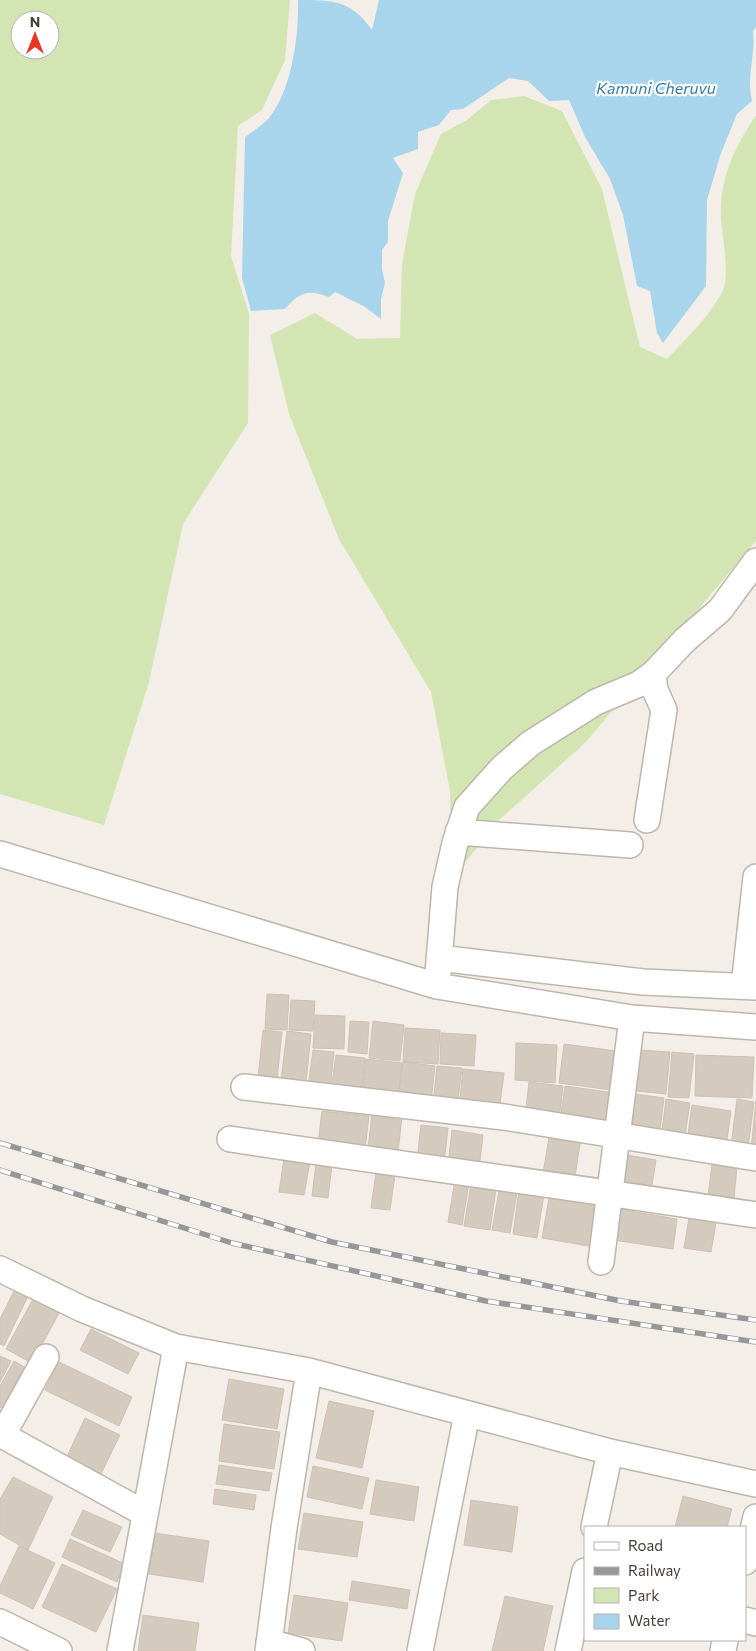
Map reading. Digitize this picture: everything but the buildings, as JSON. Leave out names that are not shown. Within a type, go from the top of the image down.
[{"type":"street","points":[[437,986],[445,887],[458,832],[467,807],[502,768],[532,743],[596,702],[639,684],[653,674],[685,640],[720,610],[756,561]]},
{"type":"street","points":[[647,820],[664,710],[655,690],[653,674]]},
{"type":"street","points":[[458,832],[630,845]]},
{"type":"street","points":[[0,854],[437,986],[632,1018],[756,1027]]},
{"type":"street","points":[[438,958],[643,982],[750,987],[756,877]]},
{"type":"street","points":[[601,1262],[632,1018]]},
{"type":"street","points":[[244,1086],[504,1117],[756,1158]]},
{"type":"street","points":[[230,1139],[483,1176],[611,1192],[756,1215]]},
{"type":"street","points":[[0,1269],[82,1309],[176,1347],[309,1371],[610,1452],[756,1484]]},
{"type":"street","points":[[120,1651],[176,1347]]},
{"type":"street","points":[[46,1357],[1,1435],[144,1514]]},
{"type":"street","points":[[302,1651],[268,1646],[284,1528],[309,1371]]},
{"type":"street","points":[[420,1651],[466,1414]]},
{"type":"street","points":[[594,1526],[610,1452]]},
{"type":"street","points":[[746,1558],[756,1517]]},
{"type":"street","points":[[568,1651],[584,1576]]},
{"type":"street","points":[[0,1622],[59,1651]]},
{"type":"green space","points":[[0,0],[290,0],[285,60],[262,110],[238,126],[231,256],[249,314],[248,423],[183,524],[149,682],[104,825],[0,794]]},
{"type":"green space","points":[[524,96],[562,111],[602,189],[640,347],[667,359],[705,318],[723,290],[726,275],[721,218],[723,190],[735,151],[756,115],[756,541],[585,743],[499,820],[452,879],[450,791],[431,692],[339,539],[289,414],[270,335],[315,313],[357,339],[400,338],[402,264],[415,194],[441,134],[467,120],[491,100]]},
{"type":"water","name":"Kamuni Cheruvu","points":[[298,0],[321,0],[349,7],[372,30],[379,0],[756,0],[756,27],[753,31],[754,40],[750,74],[752,101],[737,114],[721,153],[707,200],[706,286],[663,343],[657,333],[650,291],[637,286],[623,215],[610,179],[585,137],[569,100],[549,101],[528,81],[509,78],[463,109],[451,110],[439,125],[418,132],[418,149],[393,158],[403,173],[388,221],[388,242],[382,250],[382,269],[385,283],[381,299],[381,319],[365,307],[335,292],[329,297],[315,293],[304,294],[295,299],[285,309],[251,311],[242,278],[245,137],[269,118],[277,106],[289,78],[297,29]]},
{"type":"railway","points":[[0,1143],[332,1242],[621,1301],[756,1320]]},
{"type":"railway","points":[[0,1170],[232,1243],[486,1301],[756,1342]]}]
